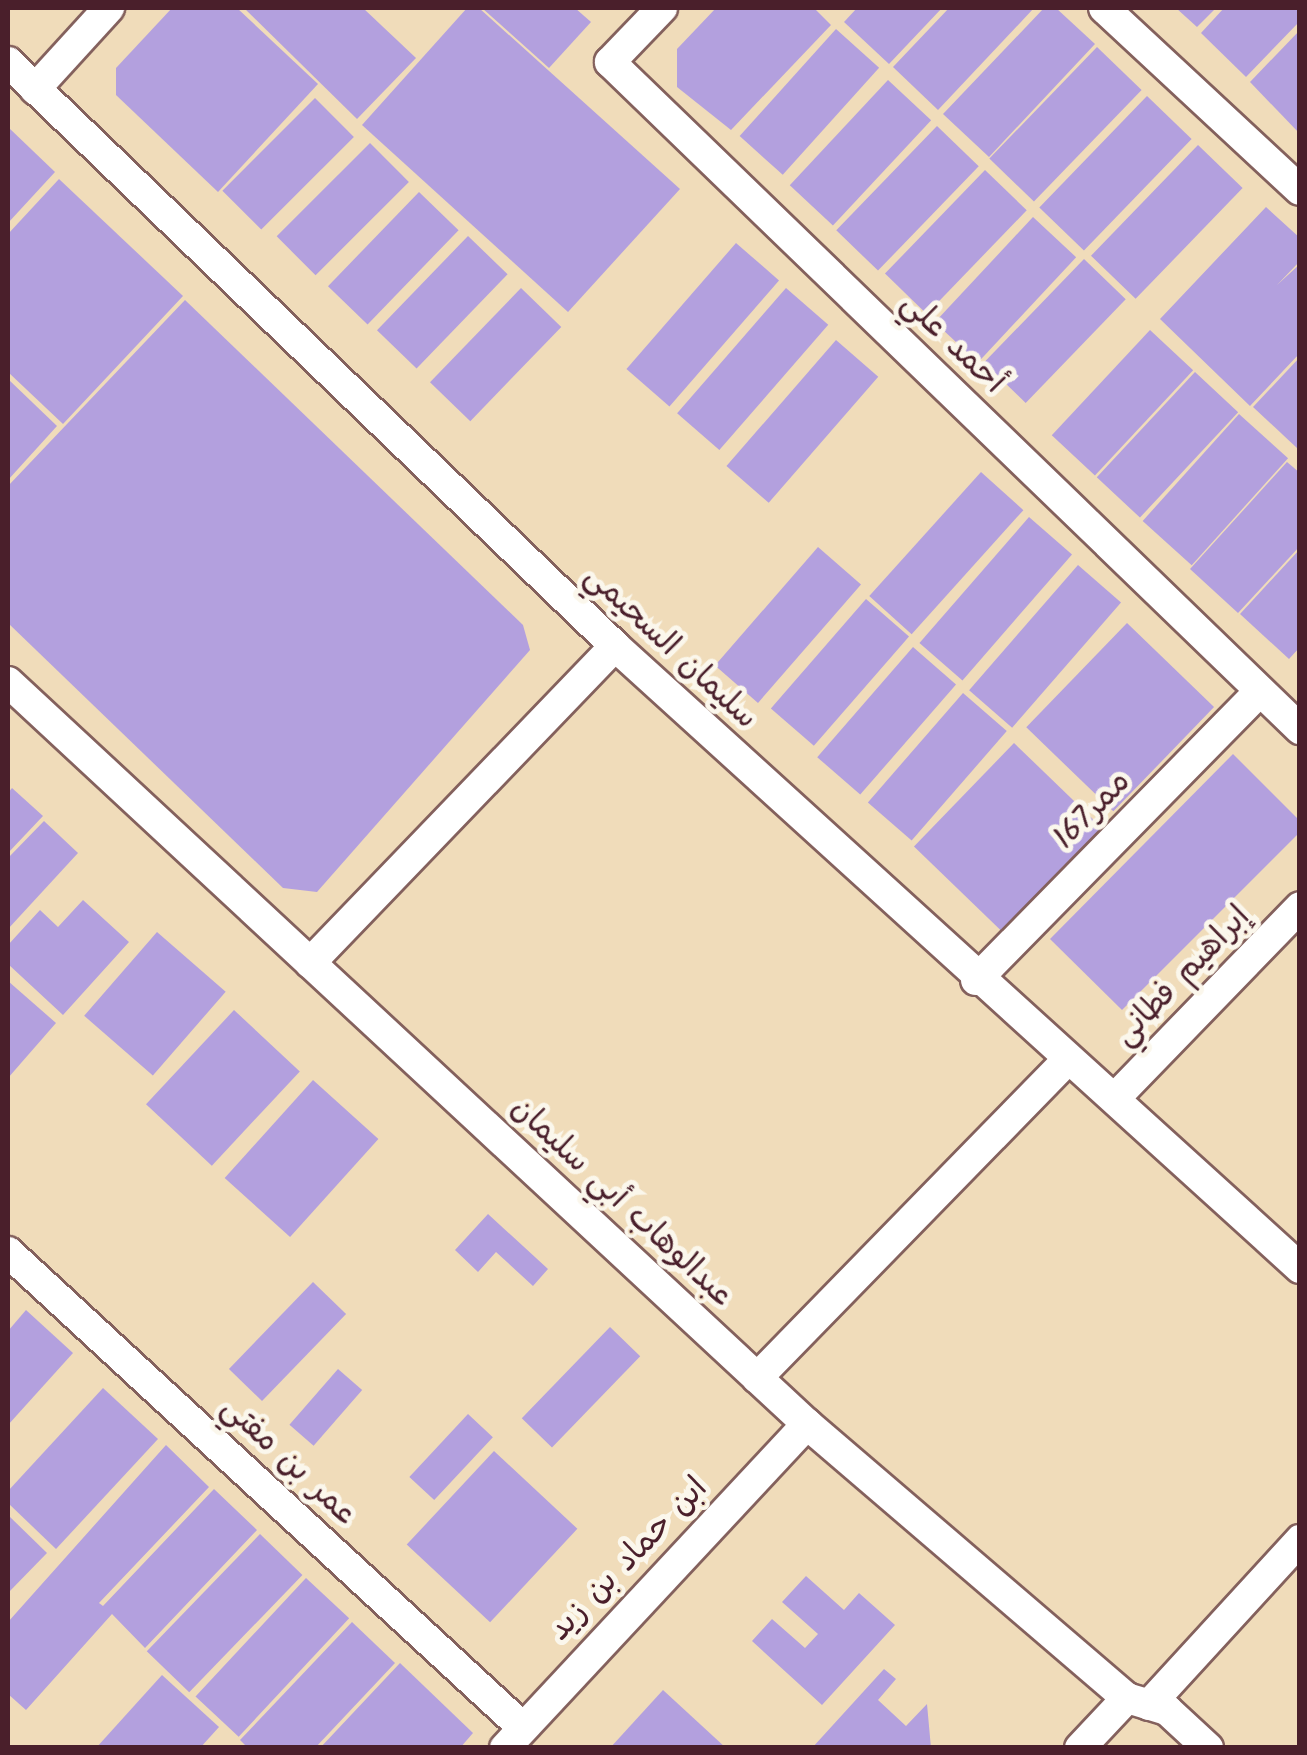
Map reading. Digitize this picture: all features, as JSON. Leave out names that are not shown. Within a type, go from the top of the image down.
[{"type":"street","points":[[35,89],[109,8]]},
{"type":"street","name":"أحمد علي","points":[[662,8],[610,62],[1300,729]]},
{"type":"street","points":[[1104,8],[1300,190]]},
{"type":"street","name":"سليمان السحيمي","points":[[8,62],[615,646],[1065,1062],[1117,1096],[1300,1268]]},
{"type":"street","points":[[310,963],[615,646]]},
{"type":"street","name":"عبدالوهاب أبي سليمان","points":[[8,682],[807,1424],[1138,1702],[1167,1710],[1208,1748]]},
{"type":"street","name":"ممر167","points":[[976,980],[1260,690]]},
{"type":"street","name":"إبراهيم فطاني","points":[[1117,1096],[1300,907]]},
{"type":"street","points":[[758,1378],[1065,1062]]},
{"type":"street","name":"عمر بن مفتي","points":[[8,1252],[512,1736]]},
{"type":"street","name":"ابن حماد بن زيد","points":[[512,1736],[807,1424]]},
{"type":"street","points":[[1080,1748],[1138,1702],[1300,1540]]},
{"type":"building","points":[[172,8],[237,8],[318,84],[218,192],[116,95],[116,68]]},
{"type":"building","points":[[244,8],[363,8],[416,58],[357,119]]},
{"type":"building","points":[[467,8],[479,8],[680,189],[568,312],[362,125]]},
{"type":"building","points":[[482,8],[575,8],[591,22],[549,68]]},
{"type":"building","points":[[716,8],[814,8],[831,25],[731,130],[677,87],[677,49]]},
{"type":"building","points":[[857,8],[942,8],[889,64],[844,22]]},
{"type":"building","points":[[949,8],[1034,8],[938,110],[893,67]]},
{"type":"building","points":[[1044,8],[1056,8],[1095,44],[989,157],[943,114]]},
{"type":"building","points":[[1176,8],[1216,8],[1197,27]]},
{"type":"building","points":[[1224,8],[1300,8],[1300,21],[1246,77],[1201,33]]},
{"type":"building","points":[[836,29],[879,68],[783,175],[740,136]]},
{"type":"building","points":[[1300,30],[1300,134],[1250,82]]},
{"type":"building","points":[[1097,47],[1142,90],[1034,202],[989,158]]},
{"type":"building","points":[[888,80],[931,120],[833,226],[790,185]]},
{"type":"building","points":[[1147,96],[1192,139],[1084,251],[1039,207]]},
{"type":"building","points":[[315,98],[354,137],[261,230],[222,191]]},
{"type":"building","points":[[937,126],[979,166],[878,271],[836,230]]},
{"type":"building","points":[[8,127],[55,172],[8,223]]},
{"type":"building","points":[[370,143],[409,182],[316,275],[277,236]]},
{"type":"building","points":[[1198,145],[1243,188],[1136,299],[1091,256]]},
{"type":"building","points":[[985,170],[1027,210],[927,314],[885,274]]},
{"type":"building","points":[[59,179],[183,296],[63,424],[8,372],[8,234]]},
{"type":"building","points":[[419,192],[459,230],[368,324],[328,286]]},
{"type":"building","points":[[1266,207],[1300,238],[1300,261],[1277,285],[1300,264],[1300,353],[1250,406],[1160,319]]},
{"type":"building","points":[[1033,217],[1076,257],[978,363],[935,322]]},
{"type":"building","points":[[468,236],[508,274],[417,368],[377,330]]},
{"type":"building","points":[[736,243],[779,280],[669,406],[626,369]]},
{"type":"building","points":[[1084,259],[1126,299],[1026,403],[984,363]]},
{"type":"building","points":[[521,288],[561,327],[470,421],[430,382]]},
{"type":"building","points":[[786,288],[828,325],[719,450],[677,413]]},
{"type":"building","points":[[185,300],[523,625],[530,650],[317,892],[283,888],[8,623],[8,486]]},
{"type":"building","points":[[1150,330],[1193,370],[1095,476],[1052,435]]},
{"type":"building","points":[[836,340],[878,377],[769,503],[726,466]]},
{"type":"building","points":[[1300,357],[1300,447],[1298,449],[1253,407]]},
{"type":"building","points":[[1195,372],[1238,412],[1140,518],[1097,477]]},
{"type":"building","points":[[8,379],[57,426],[8,480]]},
{"type":"building","points":[[1239,414],[1288,458],[1192,565],[1143,521]]},
{"type":"building","points":[[1287,462],[1300,473],[1300,546],[1238,613],[1190,569]]},
{"type":"building","points":[[981,472],[1023,510],[912,634],[869,596]]},
{"type":"building","points":[[1029,517],[1072,554],[962,680],[919,643]]},
{"type":"building","points":[[818,547],[861,584],[758,703],[715,665]]},
{"type":"building","points":[[1300,549],[1300,647],[1289,659],[1240,614]]},
{"type":"building","points":[[1078,565],[1121,602],[1012,728],[969,690]]},
{"type":"building","points":[[866,599],[909,636],[814,746],[771,708]]},
{"type":"building","points":[[1127,623],[1214,707],[1113,811],[1026,727]]},
{"type":"building","points":[[913,647],[956,684],[860,795],[817,757]]},
{"type":"building","points":[[963,693],[1007,731],[912,840],[868,802]]},
{"type":"building","points":[[1014,743],[1102,828],[1002,931],[914,847]]},
{"type":"building","points":[[1233,754],[1300,821],[1300,832],[1122,1010],[1050,939]]},
{"type":"building","points":[[12,788],[43,816],[8,853],[8,793]]},
{"type":"building","points":[[44,821],[78,853],[8,929],[8,858]]},
{"type":"building","points":[[83,900],[129,942],[63,1015],[8,964],[8,945],[40,910],[58,927]]},
{"type":"building","points":[[157,932],[226,992],[153,1075],[84,1016]]},
{"type":"building","points":[[8,981],[56,1023],[8,1078]]},
{"type":"building","points":[[234,1010],[300,1071],[212,1166],[146,1104]]},
{"type":"building","points":[[313,1080],[378,1139],[290,1237],[225,1178]]},
{"type":"building","points":[[488,1214],[548,1269],[533,1286],[496,1252],[478,1272],[455,1250]]},
{"type":"building","points":[[313,1282],[346,1314],[262,1401],[229,1369]]},
{"type":"building","points":[[26,1310],[73,1353],[8,1425],[8,1331]]},
{"type":"building","points":[[610,1327],[640,1356],[552,1448],[522,1418]]},
{"type":"building","points":[[338,1369],[362,1390],[314,1446],[289,1425]]},
{"type":"building","points":[[103,1388],[158,1439],[56,1549],[8,1503],[8,1491]]},
{"type":"building","points":[[468,1414],[493,1437],[434,1500],[409,1477]]},
{"type":"building","points":[[166,1445],[209,1487],[99,1603],[103,1606],[214,1489],[257,1530],[145,1648],[112,1614],[26,1710],[8,1694],[8,1622]]},
{"type":"building","points":[[494,1451],[577,1529],[490,1622],[407,1545]]},
{"type":"building","points":[[8,1515],[47,1553],[8,1593]]},
{"type":"building","points":[[260,1534],[302,1575],[189,1692],[147,1651]]},
{"type":"building","points":[[806,1576],[844,1610],[859,1593],[895,1625],[822,1705],[752,1641],[772,1619],[805,1648],[818,1634],[782,1602]]},
{"type":"building","points":[[306,1578],[349,1618],[239,1737],[196,1696]]},
{"type":"building","points":[[352,1622],[395,1663],[315,1748],[248,1748],[240,1740]]},
{"type":"building","points":[[400,1663],[473,1733],[460,1748],[320,1748]]},
{"type":"building","points":[[884,1669],[896,1679],[878,1700],[906,1726],[927,1704],[931,1748],[812,1748]]},
{"type":"building","points":[[162,1675],[219,1727],[200,1748],[96,1748]]},
{"type":"building","points":[[663,1690],[726,1748],[610,1748]]}]
